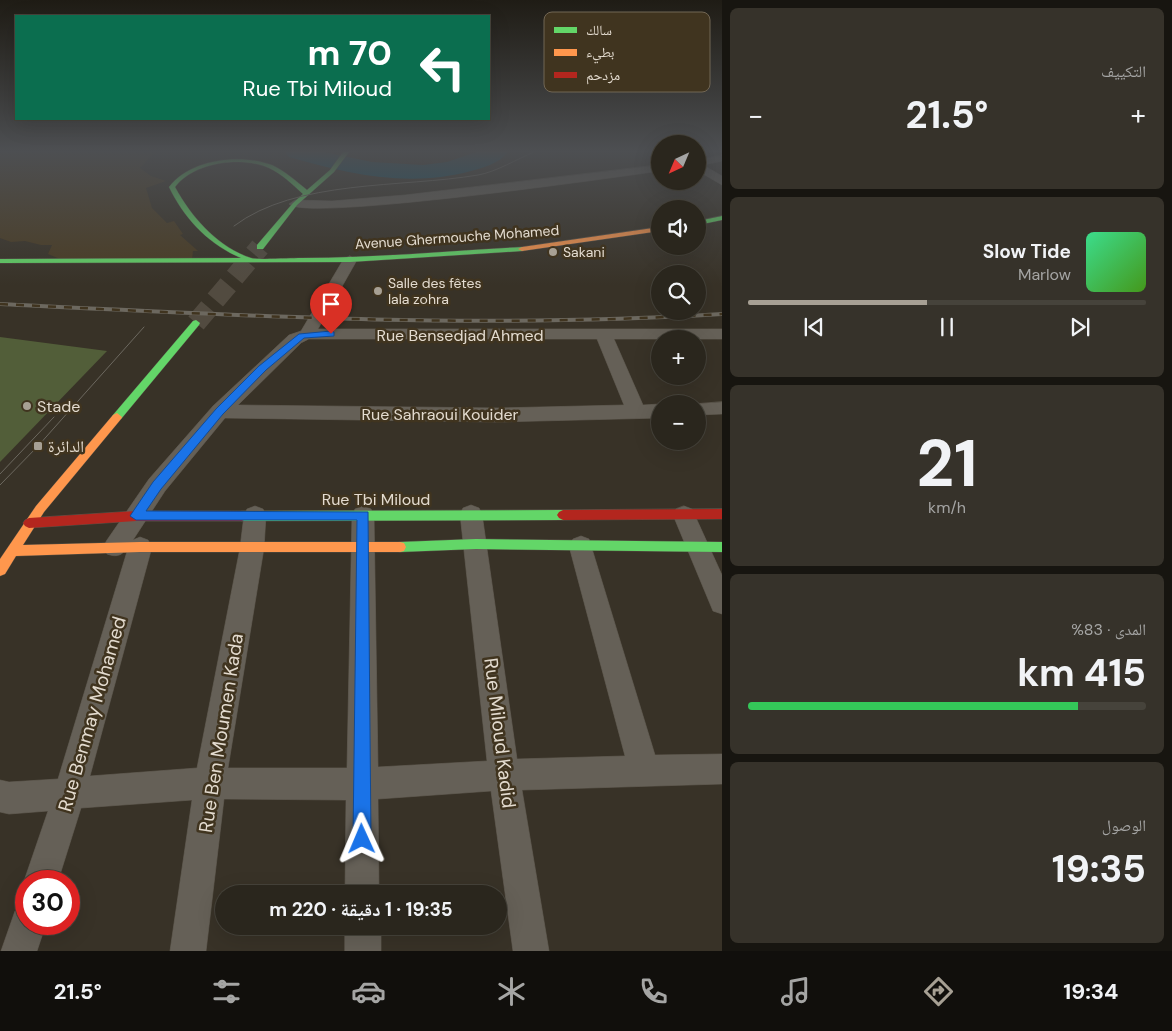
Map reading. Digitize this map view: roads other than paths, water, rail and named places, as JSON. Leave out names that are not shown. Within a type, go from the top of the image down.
[{"type":"main road","points":[[175,196],[217,242],[231,252],[260,261]]},
{"type":"main road","points":[[260,247],[295,204],[304,196]]},
{"type":"main road","points":[[706,221],[722,218]]},
{"type":"main road","name":"Avenue Ghermouche Mohamed","points":[[316,260],[350,260],[517,250],[651,230]]},
{"type":"main road","points":[[215,260],[217,242]]},
{"type":"main road","points":[[10,249],[42,262]]},
{"type":"main road","points":[[28,273],[176,272],[202,267],[215,260]]},
{"type":"main road","points":[[0,261],[316,260]]},
{"type":"main road","points":[[235,272],[316,260]]},
{"type":"main road","points":[[0,570],[30,522],[196,323]]},
{"type":"main road","name":"Rue Tbi Miloud","points":[[30,522],[136,516],[722,514]]},
{"type":"main road","points":[[12,551],[128,547],[362,548],[476,544],[722,547]]},
{"type":"street","points":[[295,204],[370,203],[425,196]]},
{"type":"street","points":[[128,547],[136,516],[157,485],[220,411],[272,359],[295,339],[307,334],[350,260]]},
{"type":"street","name":"Rue Bensedjad Ahmed","points":[[307,334],[722,334]]},
{"type":"street","points":[[604,335],[636,411]]},
{"type":"street","points":[[706,409],[722,409]]},
{"type":"street","name":"Rue Sahraoui Kouider","points":[[220,411],[498,415],[651,411]]},
{"type":"street","name":"Rue Miloud Kadid","points":[[471,514],[504,775],[531,951]]},
{"type":"street","name":"Rue Ben Moumen Kada","points":[[188,951],[210,783],[252,548],[255,515]]},
{"type":"street","points":[[362,885],[363,515]]},
{"type":"street","points":[[684,515],[722,603]]},
{"type":"street","points":[[581,546],[645,772]]},
{"type":"street","name":"Rue Benmay Mohamed","points":[[45,870],[69,795],[128,547]]},
{"type":"street","points":[[0,796],[9,798],[69,795],[210,783],[361,784],[504,775],[722,769]]},
{"type":"street","points":[[19,951],[24,935]]},
{"type":"street","points":[[363,935],[363,951]]},
{"type":"tunnel","points":[[196,323],[260,247]]},
{"type":"tram line","points":[[234,226],[259,211],[304,196]]},
{"type":"tram line","points":[[0,485],[38,446],[144,327]]},
{"type":"tram line","points":[[0,474],[54,417]]},
{"type":"railway","points":[[0,304],[181,313],[451,321],[632,318],[722,314]]},
{"type":"place","name":"Sakani","points":[[553,252]]},
{"type":"place","name":"Salle des fêtes lala zohra","points":[[378,291]]},
{"type":"place","name":"Stade","points":[[27,406]]},
{"type":"place","name":"الدائرة","points":[[38,446]]}]
